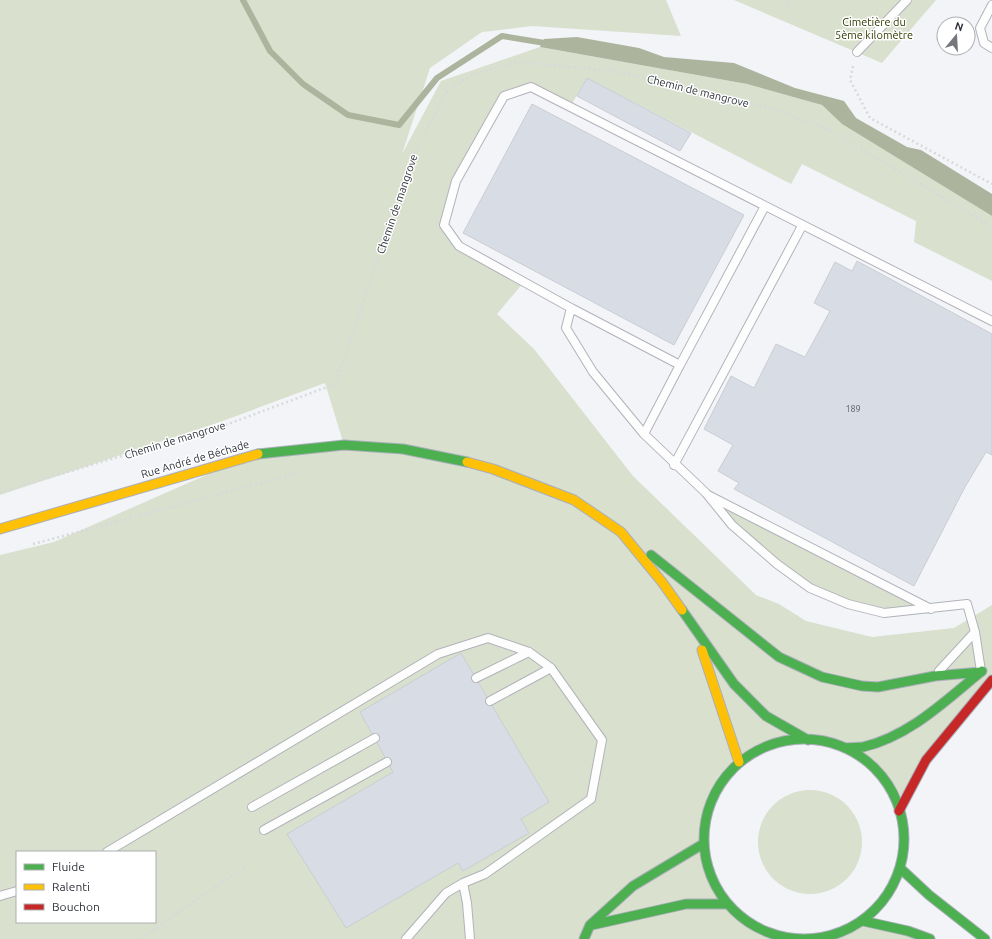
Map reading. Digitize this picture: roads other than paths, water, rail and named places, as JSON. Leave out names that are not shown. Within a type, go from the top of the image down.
[{"type":"main road","name":"Rue André de Béchade","points":[[0,529],[254,454],[344,445],[403,449],[453,458],[493,469],[574,500],[621,532],[662,582],[734,684],[766,716],[808,740]]},
{"type":"main road","points":[[621,532],[682,578],[778,657],[822,677],[862,686],[878,687],[935,676],[981,672]]},
{"type":"main road","points":[[695,629],[739,762]]},
{"type":"main road","points":[[845,748],[863,747],[894,736],[917,722],[992,663]]},
{"type":"main road","points":[[899,811],[926,760],[992,680]]},
{"type":"main road","points":[[791,739],[821,740],[845,748],[862,757],[887,782],[897,800],[903,837],[900,868],[883,901],[864,921],[842,935],[807,939],[772,936],[743,919],[728,904],[710,874],[703,844],[711,799],[725,776],[739,762],[758,750],[791,739]]},
{"type":"main road","points":[[584,939],[590,925],[633,886],[674,860],[703,844]]},
{"type":"main road","points":[[900,868],[929,895],[985,939]]},
{"type":"main road","points":[[590,925],[686,904],[728,904]]},
{"type":"main road","points":[[864,921],[908,931],[930,939]]},
{"type":"lane","points":[[857,52],[907,0]]},
{"type":"lane","points":[[992,5],[980,28],[984,43],[992,48]]},
{"type":"lane","points":[[680,365],[571,308],[459,246],[444,225],[456,181],[504,96],[531,87],[802,226],[992,321]]},
{"type":"lane","points":[[644,434],[765,206]]},
{"type":"lane","points":[[674,465],[802,226]]},
{"type":"lane","points":[[571,308],[566,328],[593,372],[644,434],[674,465],[706,494],[732,526],[777,564],[810,588],[848,604],[884,613],[967,604],[975,632],[981,672]]},
{"type":"lane","points":[[706,494],[932,609]]},
{"type":"lane","points":[[935,676],[975,632]]},
{"type":"lane","points":[[109,851],[438,654],[488,638],[529,652],[552,668],[602,740],[591,799],[485,874],[463,883],[446,893],[406,939]]},
{"type":"lane","points":[[476,678],[529,652]]},
{"type":"lane","points":[[490,701],[552,668]]},
{"type":"lane","points":[[252,807],[375,738]]},
{"type":"lane","points":[[264,830],[387,762]]},
{"type":"lane","points":[[463,883],[467,903],[470,939]]},
{"type":"lane","points":[[0,896],[16,891]]},
{"type":"waterway","points":[[243,0],[270,51],[303,84],[348,115],[399,125],[437,78],[502,36],[551,44]]},
{"type":"park label","name":"Cimetière du 5ème kilomètre","points":[[874,28]]}]
